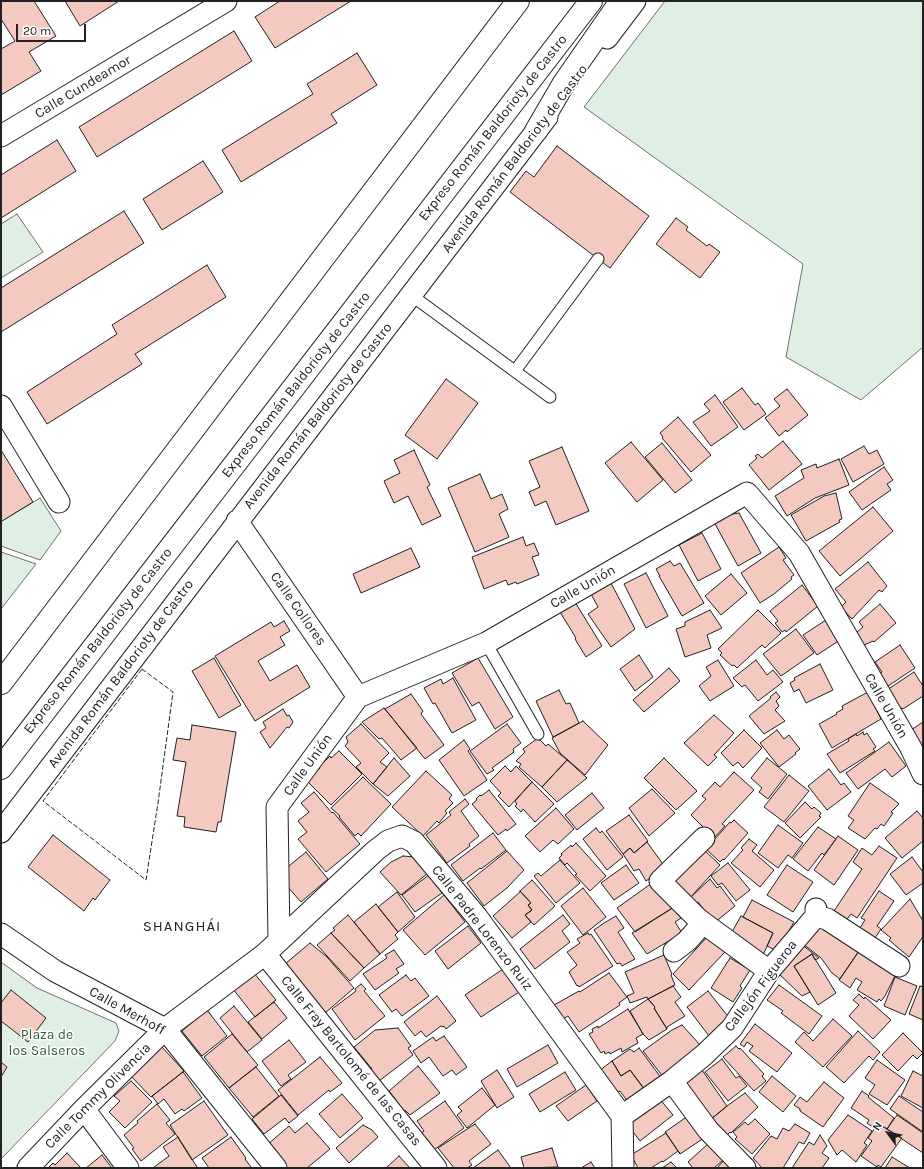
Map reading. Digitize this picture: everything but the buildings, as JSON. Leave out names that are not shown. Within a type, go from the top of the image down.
[{"type":"highway","points":[[1,684],[518,1]]},
{"type":"highway","name":"Expreso Román Baldorioty de Castro","points":[[1,768],[590,1]]},
{"type":"highway","points":[[536,131],[564,83],[621,1]]},
{"type":"street","name":"Calle Cundeamor","points":[[1,136],[226,1]]},
{"type":"street","name":"Avenida Román Baldorioty de Castro","points":[[1,832],[635,1]]},
{"type":"street","points":[[1,406],[59,502]]},
{"type":"street","name":"Calle Unión","points":[[272,948],[277,807],[358,697],[486,643],[747,493],[799,553],[922,770]]},
{"type":"street","name":"Calle Collores","points":[[237,521],[358,697]]},
{"type":"street","name":"Calle Padre Lorenzo Ruiz","points":[[272,948],[388,841],[402,836],[414,842],[477,917],[622,1116]]},
{"type":"street","points":[[704,838],[660,881],[698,919],[768,971]]},
{"type":"street","name":"Callejón Figueroa","points":[[622,1116],[672,1081],[704,1056],[732,1028],[768,971],[816,913],[899,966]]},
{"type":"street","points":[[674,951],[687,941],[703,923]]},
{"type":"street","name":"Calle Merhoff","points":[[1,934],[55,971],[165,1029],[276,1168]]},
{"type":"street","name":"Calle Tommy Olivencia","points":[[28,1168],[84,1109],[165,1029],[272,948]]},
{"type":"street","name":"Calle Fray Bartolomé de las Casas","points":[[272,948],[436,1168]]},
{"type":"street","points":[[672,1081],[708,1130],[744,1168]]},
{"type":"street","points":[[84,1109],[128,1168]]},
{"type":"street","points":[[622,1116],[623,1168]]},
{"type":"lane","points":[[515,371],[598,259]]},
{"type":"lane","points":[[411,295],[550,397]]},
{"type":"lane","points":[[486,643],[538,734]]},
{"type":"green space","points":[[665,1],[923,1],[923,347],[861,400],[786,357],[803,264],[584,107]]},
{"type":"green space","points":[[17,214],[43,252],[1,278],[1,224]]},
{"type":"green space","points":[[40,498],[61,531],[40,560],[1,546],[1,520],[2,521]]},
{"type":"green space","points":[[1,552],[36,564],[1,609]]},
{"type":"green space","name":"Plaza de los Salseros","points":[[1,962],[37,988],[116,1023],[119,1031],[115,1041],[1,1159]]},
{"type":"fence","points":[[142,669],[173,692],[146,880],[43,801],[142,669]]},
{"type":"district","name":"SHANGHÁI","points":[[182,927]]}]
